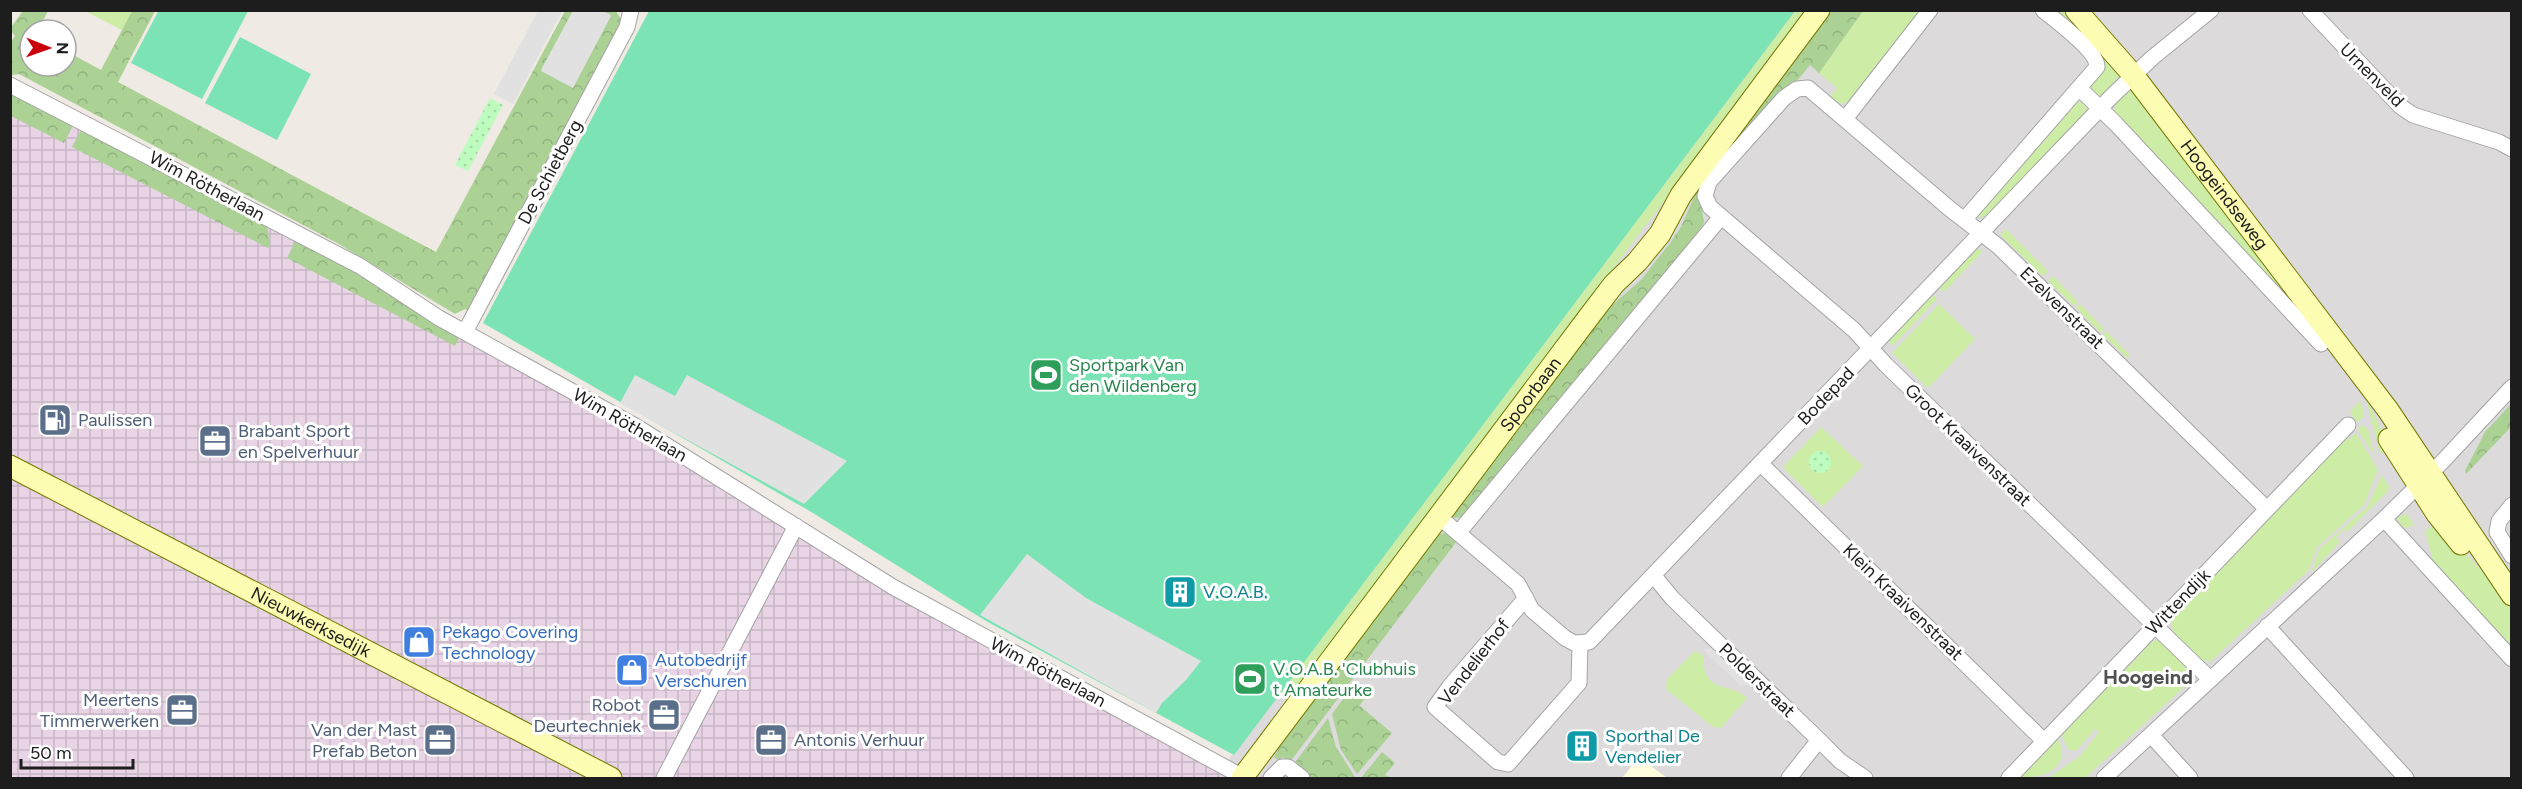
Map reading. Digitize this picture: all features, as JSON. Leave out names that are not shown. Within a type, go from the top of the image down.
[{"type":"street","name":"De Schietberg","points":[[465,332],[627,27],[632,10]]},
{"type":"street","name":"Spoorbaan","points":[[1242,778],[1614,284],[1637,262],[1660,234],[1681,195],[1819,10]]},
{"type":"street","points":[[1721,217],[1706,202],[1705,196],[1709,182],[1784,98],[1797,89],[1808,88],[1845,119],[1930,10]]},
{"type":"street","points":[[1964,220],[2097,67],[2095,57],[2043,10]]},
{"type":"street","name":"Hoogeindseweg","points":[[2076,10],[2134,76],[2388,410],[2424,479],[2508,590]]},
{"type":"street","name":"Bodepad","points":[[1580,644],[1589,642],[1598,634],[2100,108],[2211,10]]},
{"type":"street","name":"Urnenveld","points":[[2310,10],[2400,106],[2413,115],[2499,142],[2511,149]]},
{"type":"street","name":"Wim Rötherlaan","points":[[10,85],[360,266],[465,332],[637,428],[893,587],[1242,778]]},
{"type":"street","name":"Hoogeindseweg","points":[[2079,88],[2321,344]]},
{"type":"street","name":"Ezelvenstraat","points":[[1845,119],[1998,246],[2267,509]]},
{"type":"street","name":"Spoorbaan","points":[[1459,532],[1721,217]]},
{"type":"street","name":"Groot Kraaivenstraat","points":[[1721,217],[1854,330],[2210,679]]},
{"type":"street","points":[[2104,778],[2384,519],[2511,387]]},
{"type":"street","name":"Wittendijk","points":[[2009,778],[2348,425]]},
{"type":"street","name":"Klein Kraaivenstraat","points":[[1761,464],[2044,741]]},
{"type":"street","name":"Nieuwkerksedijk","points":[[10,466],[611,778]]},
{"type":"street","points":[[2511,505],[2499,521],[2497,532],[2511,556]]},
{"type":"street","points":[[1438,516],[1518,584],[1532,610],[1565,638],[1580,644]]},
{"type":"street","points":[[2384,519],[2511,659]]},
{"type":"street","points":[[664,778],[796,526]]},
{"type":"street","name":"Polderstraat","points":[[1654,576],[1679,604],[1840,761],[1865,778]]},
{"type":"street","name":"Vendelierhof","points":[[1526,598],[1450,686],[1435,707],[1498,762],[1508,764],[1579,683],[1580,644]]},
{"type":"street","points":[[2267,626],[2406,778]]},
{"type":"street","points":[[2151,735],[2190,778]]},
{"type":"street","points":[[1789,778],[1819,740]]},
{"type":"street","points":[[1271,778],[1282,767],[1288,767],[1302,778]]},
{"type":"shaded area","points":[[538,11],[562,11],[513,104],[494,94]]},
{"type":"shaded area","points":[[573,11],[602,11],[611,16],[573,88],[541,71]]},
{"type":"shaded area","points":[[1783,11],[2511,11],[2511,778],[1215,778]]},
{"type":"shaded area","points":[[10,92],[259,214],[1226,773],[1223,778],[11,778]]},
{"type":"shaded area","points":[[635,375],[675,396],[687,375],[847,461],[804,504],[620,403]]},
{"type":"shaded area","points":[[1027,554],[1086,598],[1201,661],[1186,680],[1162,703],[1156,713],[980,615]]},
{"type":"shaded area","points":[[1715,647],[1753,683],[1741,686],[1703,650]]},
{"type":"shaded area","points":[[1639,757],[1667,778],[1622,778]]},
{"type":"green space","points":[[159,10],[248,11],[202,99],[131,63]]},
{"type":"green space","points":[[23,11],[48,11],[44,18],[18,18],[18,74],[12,75],[10,43],[15,36],[11,27]]},
{"type":"green space","points":[[85,11],[132,11],[122,30]]},
{"type":"green space","points":[[132,11],[155,11],[118,82],[436,252],[565,11],[573,11],[541,70],[611,15],[602,11],[616,11],[623,23],[468,311],[465,309],[455,314],[337,243],[27,78],[78,78],[78,58],[101,70]]},
{"type":"green space","name":"Sportpark Van den Wildenberg","points":[[649,11],[1795,11],[1234,755],[986,621],[813,513],[483,323]]},
{"type":"green space","points":[[1795,11],[1808,11],[1287,700],[1280,694]]},
{"type":"green space","points":[[1830,11],[1863,11],[1819,73],[1810,65],[1700,198],[1704,222],[1699,235],[1462,517],[1455,518],[1451,515],[1604,312],[1641,280],[1670,243],[1681,227],[1700,183]]},
{"type":"green space","points":[[1863,11],[1920,11],[1850,101],[1841,104],[1830,97],[1837,88],[1819,73]]},
{"type":"green space","points":[[2049,11],[2067,11],[2120,75],[2103,95],[2096,96],[2091,89],[2092,83],[2103,70],[2103,57]]},
{"type":"green space","points":[[240,37],[311,74],[277,140],[205,103]]},
{"type":"green space","points":[[2133,90],[2319,335],[2114,113],[2120,98]]},
{"type":"green space","points":[[10,94],[74,124],[64,143],[11,116]]},
{"type":"green space","points":[[490,98],[503,105],[468,171],[455,165]]},
{"type":"green space","points":[[2076,102],[2083,102],[2087,106],[2086,113],[1987,216],[1980,218],[1978,215]]},
{"type":"green space","points":[[82,128],[267,224],[270,245],[268,248],[72,147]]},
{"type":"green space","points":[[2006,229],[2048,271],[2043,276],[2000,235]]},
{"type":"green space","points":[[296,240],[359,273],[460,336],[455,346],[287,258]]},
{"type":"green space","points":[[1977,248],[1982,252],[1944,292],[1939,287]]},
{"type":"green space","points":[[2053,276],[2078,302],[2074,306],[2048,281]]},
{"type":"green space","points":[[1932,294],[1937,299],[1893,346],[1888,341]]},
{"type":"green space","points":[[1939,304],[1975,339],[1928,388],[1892,353]]},
{"type":"green space","points":[[2080,304],[2104,329],[2101,333],[2076,308]]},
{"type":"green space","points":[[2106,331],[2130,355],[2127,358],[2103,335]]},
{"type":"green space","points":[[2365,396],[2390,448],[2380,454]]},
{"type":"green space","points":[[2361,401],[2364,417],[2356,422],[2350,411]]},
{"type":"green space","points":[[2511,404],[2511,427],[2466,474],[2465,471],[2485,432]]},
{"type":"green space","points":[[2363,425],[2368,429],[2375,457],[2358,430]]},
{"type":"green space","points":[[1821,427],[1863,466],[1823,507],[1785,470],[1784,466]]},
{"type":"green space","points":[[2356,433],[2378,470],[2364,505],[2317,547],[2308,571],[2210,662],[2207,659],[2203,663],[2176,637],[2171,625],[2172,618],[2344,438],[2348,440]]},
{"type":"green space","points":[[1820,451],[1828,454],[1831,462],[1828,470],[1820,473],[1812,470],[1809,462],[1812,454]]},
{"type":"green space","points":[[2382,475],[2389,487],[2388,491],[2347,532],[2345,529],[2336,537],[2340,542],[2311,573],[2319,549],[2367,507]]},
{"type":"green space","points":[[2407,514],[2414,525],[2404,528],[2396,518]]},
{"type":"green space","points":[[2439,522],[2453,541],[2494,583],[2511,607],[2511,649],[2434,565],[2425,531]]},
{"type":"green space","points":[[1445,533],[1457,541],[1290,762],[1283,757],[1279,761],[1274,757],[1294,722],[1436,535]]},
{"type":"green space","points":[[2153,641],[2162,641],[2194,671],[2191,674],[2194,678],[2085,778],[2048,778],[2080,756],[2099,732],[2095,729],[2075,751],[2068,749],[2061,734]]},
{"type":"green space","points":[[1695,651],[1703,655],[1707,677],[1712,682],[1747,698],[1721,728],[1713,727],[1666,689],[1667,679]]},
{"type":"green space","points":[[1354,684],[1368,695],[1358,707],[1360,706],[1392,733],[1357,774],[1341,750],[1332,714]]},
{"type":"green space","points":[[1328,718],[1336,747],[1355,777],[1353,778],[1312,778],[1294,764]]},
{"type":"green space","points":[[2058,738],[2061,757],[2053,770],[2046,774],[2018,778]]},
{"type":"green space","points":[[1382,752],[1395,763],[1385,775],[1392,778],[1361,778]]},
{"type":"place","name":"Sportpark Van den Wildenberg","points":[[1046,375]]},
{"type":"place","name":"Paulissen","points":[[55,420]]},
{"type":"place","name":"Brabant Sport en Spelverhuur","points":[[215,441]]},
{"type":"place","name":"V.O.A.B.","points":[[1180,592]]},
{"type":"place","name":"Pekago Covering Technology","points":[[419,642]]},
{"type":"place","name":"Autobedrijf Verschuren","points":[[632,670]]},
{"type":"place","name":"V.O.A.B. 'Clubhuis t Amateurke","points":[[1250,679]]},
{"type":"place","name":"Meertens Timmerwerken","points":[[182,710]]},
{"type":"place","name":"Robot Deurtechniek","points":[[664,715]]},
{"type":"place","name":"Van der Mast Prefab Beton","points":[[440,740]]},
{"type":"place","name":"Antonis Verhuur","points":[[771,740]]},
{"type":"place","name":"Sporthal De Vendelier","points":[[1582,746]]},
{"type":"district","name":"Hoogeind","points":[[2148,677]]}]
